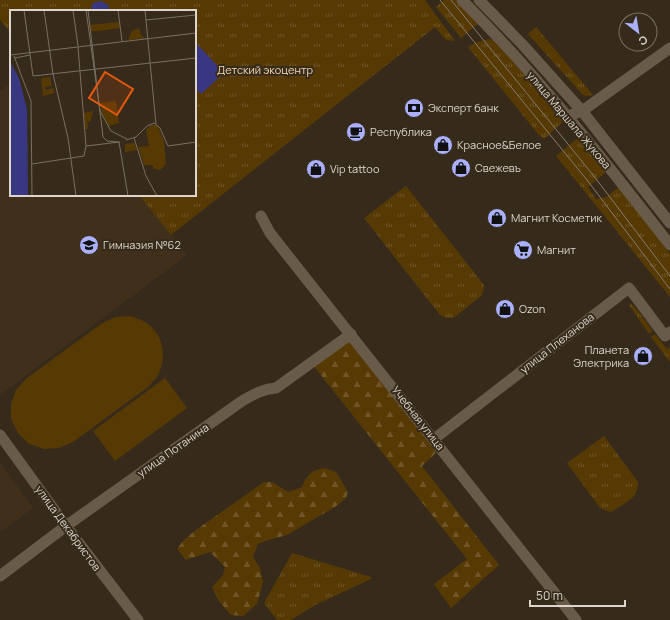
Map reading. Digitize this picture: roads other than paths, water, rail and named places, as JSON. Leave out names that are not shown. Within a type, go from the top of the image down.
[{"type":"street","name":"улица Маршала Жукова","points":[[462,0],[492,31],[568,116],[670,245]]},
{"type":"street","name":"улица Маршала Жукова","points":[[479,0],[522,44],[582,111],[670,223]]},
{"type":"street","points":[[568,116],[582,111],[670,48]]},
{"type":"street","name":"Учебная улица","points":[[261,216],[270,233],[434,438],[576,620]]},
{"type":"street","name":"улица Плеханова","points":[[434,438],[628,288],[665,336],[670,332]]},
{"type":"street","name":"улица Потанина","points":[[0,576],[66,526],[242,401],[256,393],[276,388],[351,334]]},
{"type":"street","name":"улица Декабристов","points":[[0,435],[66,526],[138,620]]},
{"type":"tram line","points":[[440,0],[587,180],[670,289]]},
{"type":"tram line","points":[[451,0],[593,175],[670,276]]},
{"type":"place","name":"Эксперт банк","points":[[414,108]]},
{"type":"place","name":"Республика","points":[[356,132]]},
{"type":"place","name":"Красное&Белое","points":[[443,145]]},
{"type":"place","name":"Свежевъ","points":[[461,168]]},
{"type":"place","name":"Vip tattoo","points":[[316,169]]},
{"type":"place","name":"Магнит Косметик","points":[[497,218]]},
{"type":"place","name":"Гимназия №62","points":[[89,245]]},
{"type":"place","name":"Магнит","points":[[523,250]]},
{"type":"place","name":"Ozon","points":[[505,309]]},
{"type":"place","name":"Планета Электрика","points":[[643,356]]},
{"type":"park label","name":"Детский экоцентр","points":[[265,70]]}]
